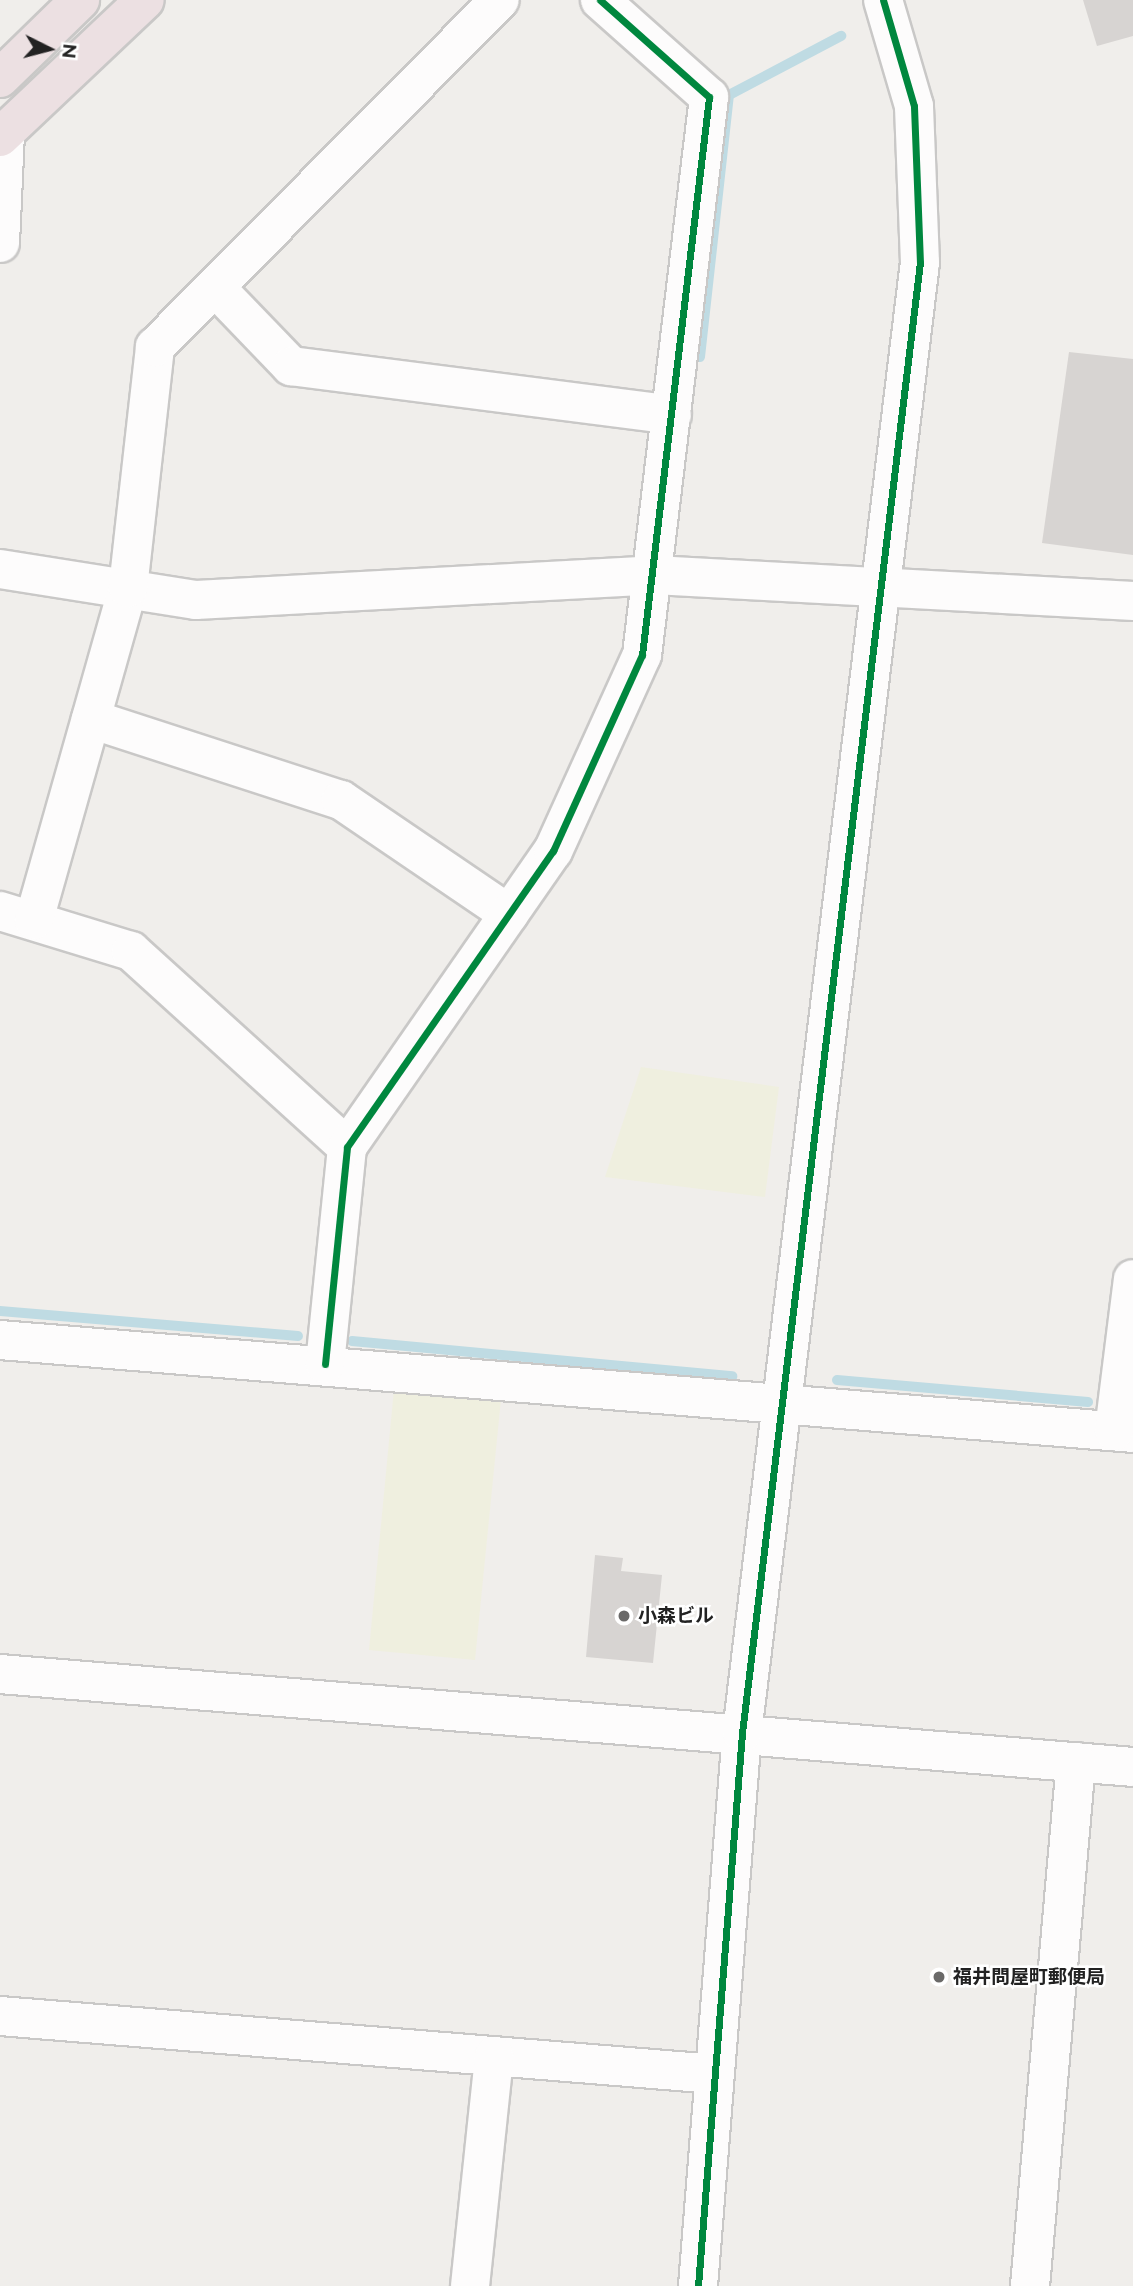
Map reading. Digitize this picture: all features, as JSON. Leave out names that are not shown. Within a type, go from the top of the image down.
[{"type":"highway","points":[[0,78],[80,0]]},
{"type":"highway","points":[[3,135],[145,0]]},
{"type":"street","points":[[347,1147],[131,951],[17,916],[91,719],[128,588],[155,347],[500,0]]},
{"type":"street","points":[[325,1364],[347,1147],[553,851],[642,655],[654,575],[709,97],[600,0]]},
{"type":"street","points":[[698,2286],[742,1733],[920,264],[914,106],[883,0]]},
{"type":"street","points":[[0,243],[3,135]]},
{"type":"street","points":[[215,286],[291,366],[672,415]]},
{"type":"street","points":[[0,569],[196,600],[654,575],[881,584],[1133,601]]},
{"type":"street","points":[[91,719],[341,800],[509,914]]},
{"type":"street","points":[[0,1340],[325,1364],[781,1405],[1123,1432],[1133,1279]]},
{"type":"street","points":[[0,1674],[1133,1767]]},
{"type":"street","points":[[1030,2286],[1076,1762]]},
{"type":"street","points":[[0,2015],[715,2074]]},
{"type":"street","points":[[470,2286],[494,2056]]},
{"type":"green space","points":[[641,1067],[779,1087],[765,1197],[605,1177]]},
{"type":"green space","points":[[394,1389],[501,1399],[475,1660],[369,1650]]},
{"type":"building","points":[[1083,0],[1133,0],[1133,36],[1097,46]]},
{"type":"building","points":[[1069,352],[1133,359],[1133,555],[1042,543]]},
{"type":"building","name":"小森ビル","points":[[595,1555],[623,1558],[621,1571],[662,1575],[653,1663],[586,1657]]},
{"type":"waterway","points":[[700,357],[729,95],[841,36]]},
{"type":"waterway","points":[[0,1311],[298,1336]]},
{"type":"waterway","points":[[352,1341],[732,1376]]},
{"type":"waterway","points":[[837,1380],[1088,1402]]},
{"type":"cycle path","points":[[325,1364],[347,1147],[553,851],[642,655],[709,97],[600,0]]},
{"type":"cycle path","points":[[698,2286],[742,1733],[920,263],[914,106],[883,0]]},
{"type":"place","name":"小森ビル","points":[[624,1616]]},
{"type":"place","name":"福井問屋町郵便局","points":[[939,1977]]}]
